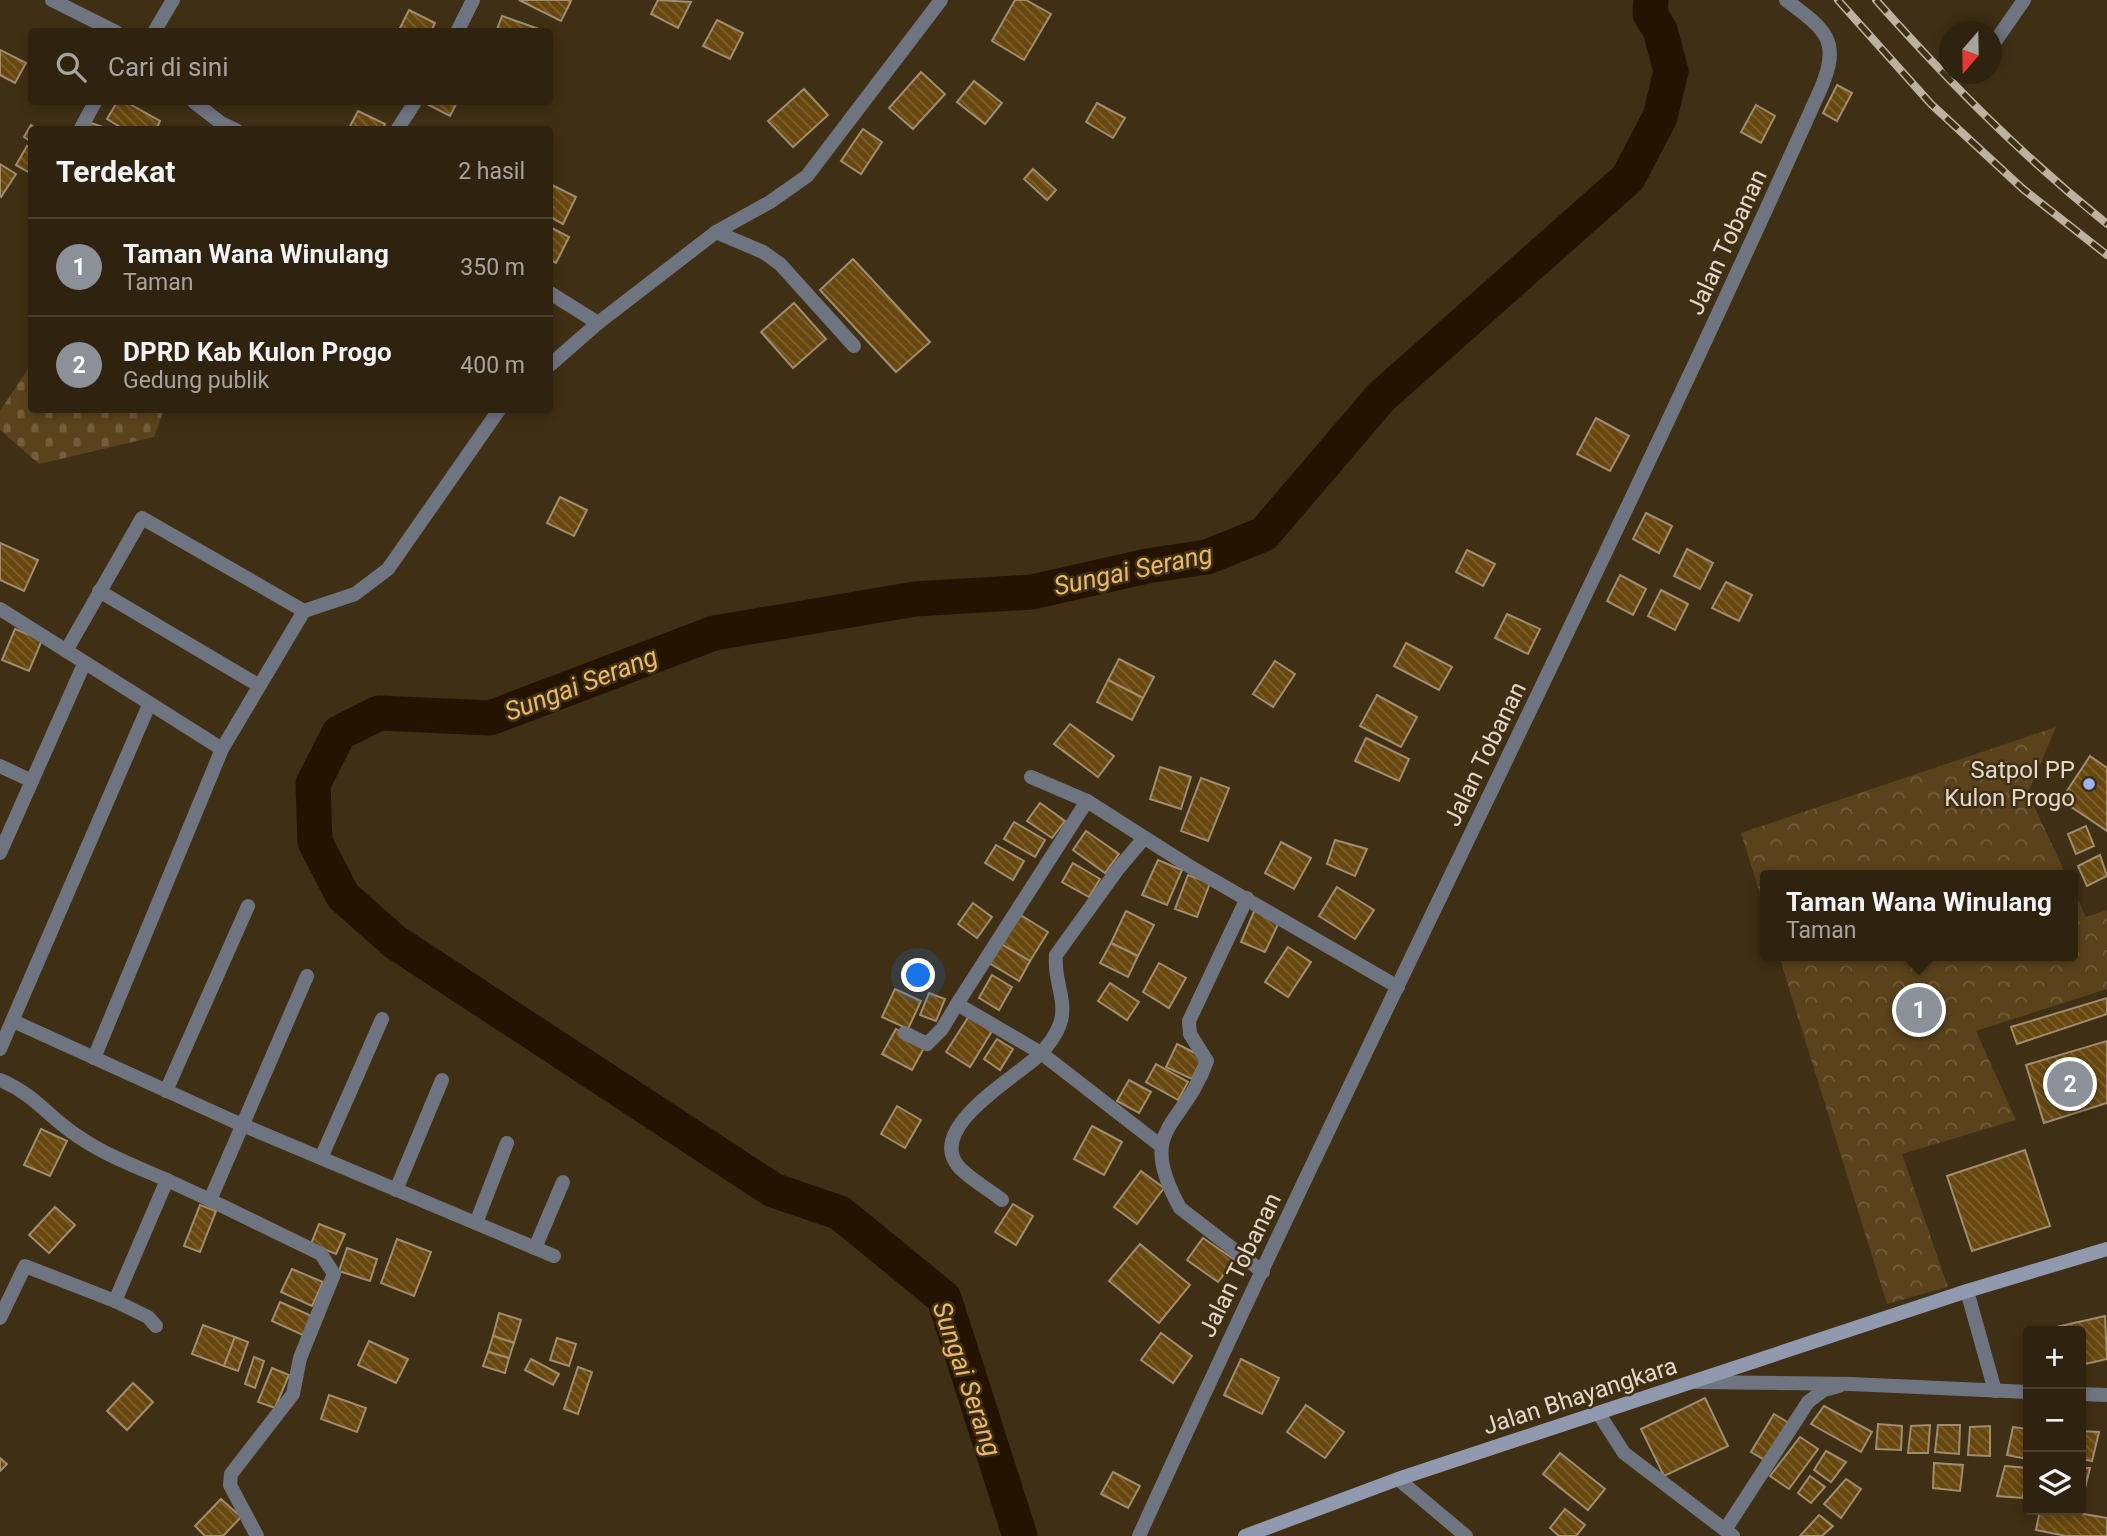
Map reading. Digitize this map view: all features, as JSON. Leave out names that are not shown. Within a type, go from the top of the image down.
[{"type":"main road","points":[[1695,1382],[2107,1249]]},
{"type":"main road","name":"Jalan Bhayangkara","points":[[1245,1536],[1398,1479],[1695,1382]]},
{"type":"street","points":[[52,0],[108,28]]},
{"type":"street","points":[[156,28],[173,0]]},
{"type":"street","points":[[459,28],[473,0]]},
{"type":"street","points":[[553,362],[633,293],[716,232],[770,202],[807,176],[941,0]]},
{"type":"street","name":"Jalan Tobanan","points":[[1139,1536],[1706,343],[1829,69],[1831,49],[1819,25],[1786,0]]},
{"type":"street","points":[[2002,32],[2024,0]]},
{"type":"street","points":[[82,126],[93,105]]},
{"type":"street","points":[[198,105],[227,126]]},
{"type":"street","points":[[400,126],[413,105]]},
{"type":"street","points":[[716,232],[763,252],[780,264],[854,346]]},
{"type":"street","points":[[553,295],[598,323]]},
{"type":"street","points":[[94,1058],[222,749],[304,611],[355,594],[388,569],[496,413]]},
{"type":"street","points":[[66,651],[142,518],[304,611]]},
{"type":"street","points":[[99,591],[258,685]]},
{"type":"street","points":[[0,609],[83,664],[222,749]]},
{"type":"street","points":[[0,853],[83,664]]},
{"type":"street","points":[[0,1049],[149,705]]},
{"type":"street","points":[[0,766],[32,781]]},
{"type":"street","points":[[1031,777],[1087,801],[1144,838],[1398,987]]},
{"type":"street","points":[[905,1033],[927,1044],[942,1029],[1087,801]]},
{"type":"street","points":[[1002,1200],[958,1166],[952,1154],[953,1142],[963,1121],[974,1107],[1041,1054],[1056,1032],[1063,1013],[1055,965],[1056,955],[1118,869],[1144,838]]},
{"type":"street","points":[[1247,898],[1189,1021],[1190,1034],[1207,1061],[1161,1146],[1165,1175],[1180,1209],[1263,1272]]},
{"type":"street","points":[[166,1091],[248,906]]},
{"type":"street","points":[[210,1200],[307,976]]},
{"type":"street","points":[[957,1004],[1041,1054],[1161,1146]]},
{"type":"street","points":[[321,1158],[382,1019]]},
{"type":"street","points":[[13,1021],[243,1125],[554,1256]]},
{"type":"street","points":[[0,1080],[29,1094],[92,1146],[321,1254],[330,1262],[334,1274],[300,1358],[293,1394],[232,1474],[233,1492],[246,1510],[257,1536]]},
{"type":"street","points":[[396,1189],[442,1080]]},
{"type":"street","points":[[476,1223],[507,1143]]},
{"type":"street","points":[[115,1301],[167,1180]]},
{"type":"street","points":[[535,1248],[563,1182]]},
{"type":"street","points":[[0,1318],[25,1266],[115,1301],[148,1317],[156,1325]]},
{"type":"street","points":[[1967,1292],[1995,1391]]},
{"type":"street","name":"Jalan Bhayangkara","points":[[1695,1382],[1851,1384],[2023,1392]]},
{"type":"street","points":[[1599,1414],[1623,1453],[1729,1533],[1808,1402],[1824,1390],[1851,1384]]},
{"type":"street","points":[[2086,1394],[2107,1395]]},
{"type":"street","points":[[1398,1479],[1466,1536]]},
{"type":"green space","points":[[28,369],[28,413],[163,413],[154,437],[39,464],[0,430],[0,411]]},
{"type":"green space","points":[[2056,727],[2028,793],[2064,870],[1760,870],[1760,894],[1741,833]]},
{"type":"green space","points":[[2078,900],[2086,917],[2107,910],[2107,989],[1976,1031],[2016,1120],[1902,1154],[1948,1287],[1887,1304],[1781,961],[2078,961]]},
{"type":"building","points":[[519,0],[568,0],[571,1],[561,21]]},
{"type":"building","points":[[658,0],[691,2],[678,28],[651,14]]},
{"type":"building","points":[[1015,0],[1026,0],[1051,14],[1024,60],[992,41]]},
{"type":"building","points":[[409,10],[435,23],[433,28],[400,28]]},
{"type":"building","points":[[502,16],[536,28],[498,28]]},
{"type":"building","points":[[717,20],[743,33],[730,59],[703,46]]},
{"type":"building","points":[[0,50],[26,63],[15,83],[0,75]]},
{"type":"building","points":[[921,72],[945,94],[913,129],[889,108]]},
{"type":"building","points":[[974,81],[1002,103],[985,124],[957,102]]},
{"type":"building","points":[[1837,85],[1852,93],[1837,121],[1823,113]]},
{"type":"building","points":[[804,89],[828,115],[793,147],[768,121]]},
{"type":"building","points":[[1097,103],[1125,118],[1113,138],[1086,122]]},
{"type":"building","points":[[115,105],[131,105],[160,121],[158,126],[118,126],[107,119]]},
{"type":"building","points":[[429,105],[456,105],[450,116]]},
{"type":"building","points":[[1756,105],[1775,116],[1761,143],[1741,132]]},
{"type":"building","points":[[358,111],[385,124],[384,126],[350,126]]},
{"type":"building","points":[[863,129],[882,142],[861,174],[841,161]]},
{"type":"building","points":[[27,146],[28,147],[28,172],[16,165]]},
{"type":"building","points":[[0,164],[16,174],[1,197],[0,196]]},
{"type":"building","points":[[1033,169],[1056,190],[1047,200],[1024,179]]},
{"type":"building","points":[[553,186],[576,197],[563,224],[553,219]]},
{"type":"building","points":[[553,229],[569,237],[556,263],[553,262]]},
{"type":"building","points":[[853,259],[930,342],[896,372],[820,290]]},
{"type":"building","points":[[794,303],[826,339],[793,368],[761,332]]},
{"type":"building","points":[[1596,418],[1629,436],[1610,471],[1577,454]]},
{"type":"building","points":[[560,497],[587,510],[574,536],[547,523]]},
{"type":"building","points":[[1646,513],[1672,526],[1659,553],[1633,539]]},
{"type":"building","points":[[0,543],[38,560],[24,591],[0,580]]},
{"type":"building","points":[[1687,549],[1713,563],[1700,589],[1674,576]]},
{"type":"building","points":[[1467,550],[1495,564],[1483,586],[1456,572]]},
{"type":"building","points":[[1620,575],[1646,589],[1633,615],[1607,601]]},
{"type":"building","points":[[1726,582],[1752,595],[1739,621],[1712,608]]},
{"type":"building","points":[[1661,590],[1688,604],[1675,630],[1648,616]]},
{"type":"building","points":[[1507,614],[1540,629],[1528,654],[1495,638]]},
{"type":"building","points":[[15,629],[42,640],[29,671],[2,660]]},
{"type":"building","points":[[1406,643],[1452,667],[1439,690],[1394,666]]},
{"type":"building","points":[[1119,659],[1154,677],[1143,698],[1108,680]]},
{"type":"building","points":[[1275,661],[1295,674],[1273,707],[1253,694]]},
{"type":"building","points":[[1108,680],[1143,698],[1132,720],[1097,702]]},
{"type":"building","points":[[1377,695],[1417,717],[1401,747],[1360,726]]},
{"type":"building","points":[[1070,724],[1114,756],[1098,777],[1054,744]]},
{"type":"building","points":[[1366,738],[1409,759],[1399,781],[1355,761]]},
{"type":"building","name":"Satpol PP Kulon Progo","points":[[2090,756],[2107,768],[2107,831],[2061,800]]},
{"type":"building","points":[[1160,767],[1191,777],[1181,809],[1150,799]]},
{"type":"building","points":[[1201,778],[1229,788],[1208,841],[1181,831]]},
{"type":"building","points":[[1040,803],[1065,821],[1052,838],[1027,821]]},
{"type":"building","points":[[1014,822],[1045,840],[1035,857],[1004,839]]},
{"type":"building","points":[[2086,826],[2094,846],[2076,854],[2068,834]]},
{"type":"building","points":[[1086,831],[1119,854],[1105,873],[1073,850]]},
{"type":"building","points":[[1335,840],[1367,849],[1355,876],[1327,864]]},
{"type":"building","points":[[1281,842],[1311,858],[1294,889],[1265,873]]},
{"type":"building","points":[[996,845],[1024,861],[1013,880],[985,863]]},
{"type":"building","points":[[2100,855],[2107,876],[2087,886],[2078,866]]},
{"type":"building","points":[[1158,860],[1182,870],[1167,905],[1142,895]]},
{"type":"building","points":[[1073,863],[1100,879],[1089,897],[1062,882]]},
{"type":"building","points":[[1188,875],[1210,883],[1197,917],[1175,909]]},
{"type":"building","points":[[1337,887],[1374,910],[1355,939],[1319,916]]},
{"type":"building","points":[[973,903],[992,917],[977,938],[958,924]]},
{"type":"building","points":[[1255,909],[1280,920],[1265,952],[1241,942]]},
{"type":"building","points":[[1126,911],[1154,925],[1138,956],[1111,943]]},
{"type":"building","points":[[1019,914],[1048,932],[1030,961],[1001,944]]},
{"type":"building","points":[[1111,943],[1138,956],[1128,977],[1100,963]]},
{"type":"building","points":[[1001,944],[1030,961],[1019,981],[989,963]]},
{"type":"building","points":[[1288,947],[1311,962],[1288,997],[1265,982]]},
{"type":"building","points":[[1159,963],[1186,978],[1169,1008],[1143,992]]},
{"type":"building","points":[[992,975],[1012,987],[999,1010],[979,998]]},
{"type":"building","points":[[1110,983],[1139,1002],[1127,1020],[1098,1001]]},
{"type":"building","points":[[895,989],[921,1001],[908,1029],[882,1017]]},
{"type":"building","points":[[929,993],[945,999],[936,1021],[920,1015]]},
{"type":"building","points":[[2107,998],[2107,1014],[2017,1044],[2011,1027]]},
{"type":"building","points":[[969,1016],[992,1031],[970,1067],[946,1052]]},
{"type":"building","points":[[896,1029],[925,1046],[912,1070],[882,1054]]},
{"type":"building","points":[[997,1039],[1013,1049],[1000,1070],[984,1059]]},
{"type":"building","points":[[2107,1041],[2107,1103],[2044,1123],[2026,1065]]},
{"type":"building","points":[[1177,1044],[1203,1057],[1192,1079],[1166,1067]]},
{"type":"building","points":[[1156,1064],[1188,1082],[1178,1100],[1146,1082]]},
{"type":"building","points":[[1129,1080],[1151,1092],[1139,1113],[1117,1101]]},
{"type":"building","points":[[897,1106],[921,1120],[905,1148],[881,1134]]},
{"type":"building","points":[[1092,1126],[1122,1142],[1104,1175],[1074,1159]]},
{"type":"building","points":[[41,1129],[67,1141],[50,1176],[24,1165]]},
{"type":"building","points":[[2025,1150],[2050,1226],[1972,1251],[1947,1176]]},
{"type":"building","points":[[1141,1171],[1164,1188],[1137,1224],[1114,1207]]},
{"type":"building","points":[[1013,1204],[1033,1216],[1016,1245],[995,1232]]},
{"type":"building","points":[[200,1205],[216,1211],[200,1252],[184,1246]]},
{"type":"building","points":[[55,1207],[75,1225],[49,1253],[29,1235]]},
{"type":"building","points":[[319,1224],[345,1234],[336,1254],[311,1244]]},
{"type":"building","points":[[1203,1238],[1235,1260],[1218,1282],[1187,1260]]},
{"type":"building","points":[[397,1239],[431,1252],[414,1296],[381,1283]]},
{"type":"building","points":[[1140,1244],[1190,1285],[1159,1323],[1109,1281]]},
{"type":"building","points":[[347,1248],[377,1259],[370,1281],[339,1271]]},
{"type":"building","points":[[292,1269],[323,1282],[312,1306],[281,1292]]},
{"type":"building","points":[[280,1302],[314,1317],[305,1336],[272,1321]]},
{"type":"building","points":[[499,1313],[521,1320],[514,1343],[493,1336]]},
{"type":"building","points":[[2105,1316],[2107,1359],[2086,1364],[2086,1326],[2061,1326]]},
{"type":"building","points":[[203,1325],[235,1337],[224,1366],[192,1354]]},
{"type":"building","points":[[1161,1333],[1192,1356],[1173,1383],[1141,1360]]},
{"type":"building","points":[[493,1336],[514,1343],[509,1358],[488,1352]]},
{"type":"building","points":[[235,1337],[248,1342],[238,1371],[224,1366]]},
{"type":"building","points":[[557,1338],[576,1344],[569,1366],[550,1360]]},
{"type":"building","points":[[369,1341],[408,1359],[396,1383],[358,1365]]},
{"type":"building","points":[[488,1352],[509,1358],[505,1373],[483,1366]]},
{"type":"building","points":[[254,1357],[264,1361],[255,1388],[245,1384]]},
{"type":"building","points":[[531,1359],[559,1374],[553,1385],[525,1370]]},
{"type":"building","points":[[1241,1359],[1279,1378],[1262,1414],[1224,1395]]},
{"type":"building","points":[[578,1367],[592,1372],[578,1414],[564,1409]]},
{"type":"building","points":[[272,1368],[289,1375],[275,1408],[258,1402]]},
{"type":"building","points":[[133,1383],[153,1402],[127,1430],[107,1411]]},
{"type":"building","points":[[329,1395],[366,1408],[357,1432],[321,1419]]},
{"type":"building","points":[[1705,1398],[1728,1446],[1664,1476],[1641,1429]]},
{"type":"building","points":[[1306,1405],[1344,1432],[1325,1458],[1287,1432]]},
{"type":"building","points":[[1824,1406],[1872,1432],[1861,1452],[1811,1424]]},
{"type":"building","points":[[1774,1414],[1792,1425],[1768,1462],[1751,1452]]},
{"type":"building","points":[[1878,1424],[1902,1426],[1901,1450],[1876,1449]]},
{"type":"building","points":[[1930,1425],[1928,1453],[1908,1453],[1911,1426]]},
{"type":"building","points":[[1938,1425],[1960,1425],[1959,1454],[1935,1452]]},
{"type":"building","points":[[1990,1426],[1990,1456],[1968,1455],[1970,1427]]},
{"type":"building","points":[[2013,1427],[2023,1428],[2023,1458],[2007,1455]]},
{"type":"building","points":[[2086,1431],[2099,1432],[2092,1461],[2086,1460]]},
{"type":"building","points":[[1800,1437],[1818,1449],[1789,1489],[1770,1476]]},
{"type":"building","points":[[1826,1451],[1846,1462],[1831,1482],[1814,1470]]},
{"type":"building","points":[[1560,1453],[1605,1489],[1588,1510],[1543,1474]]},
{"type":"building","points":[[0,1458],[7,1464],[0,1471]]},
{"type":"building","points":[[1934,1463],[1963,1465],[1960,1491],[1933,1488]]},
{"type":"building","points":[[2005,1466],[2023,1468],[2023,1498],[1997,1496]]},
{"type":"building","points":[[2086,1468],[2090,1468],[2086,1484]]},
{"type":"building","points":[[1113,1472],[1140,1486],[1128,1508],[1101,1494]]},
{"type":"building","points":[[1810,1476],[1825,1487],[1811,1503],[1798,1493]]},
{"type":"building","points":[[1846,1479],[1861,1489],[1841,1518],[1824,1504]]},
{"type":"building","points":[[221,1499],[241,1517],[223,1536],[205,1536],[195,1526]]},
{"type":"building","points":[[1565,1509],[1585,1525],[1576,1536],[1559,1536],[1550,1528]]},
{"type":"building","points":[[2086,1514],[2107,1518],[2107,1536],[2066,1536],[2036,1530],[2039,1515]]},
{"type":"building","points":[[1819,1515],[1833,1526],[1822,1536],[1800,1536]]},
{"type":"waterway","name":"Sungai Serang","points":[[1020,1536],[944,1298],[840,1213],[773,1190],[395,942],[343,896],[315,842],[313,784],[339,733],[379,713],[490,718],[714,633],[915,599],[1032,592],[1147,566],[1207,557],[1264,534],[1381,397],[1628,178],[1660,117],[1671,71],[1660,30],[1650,14],[1651,0]]},
{"type":"railway","points":[[1838,0],[1931,104],[2023,189],[2107,255]]},
{"type":"railway","points":[[1876,0],[1987,117],[2107,224]]},
{"type":"place","name":"Satpol PP Kulon Progo","points":[[2089,784]]},
{"type":"place","name":"Taman Wana Winulang","points":[[1919,1010]]},
{"type":"place","name":"DPRD Kab Kulon Progo","points":[[2070,1084]]}]
